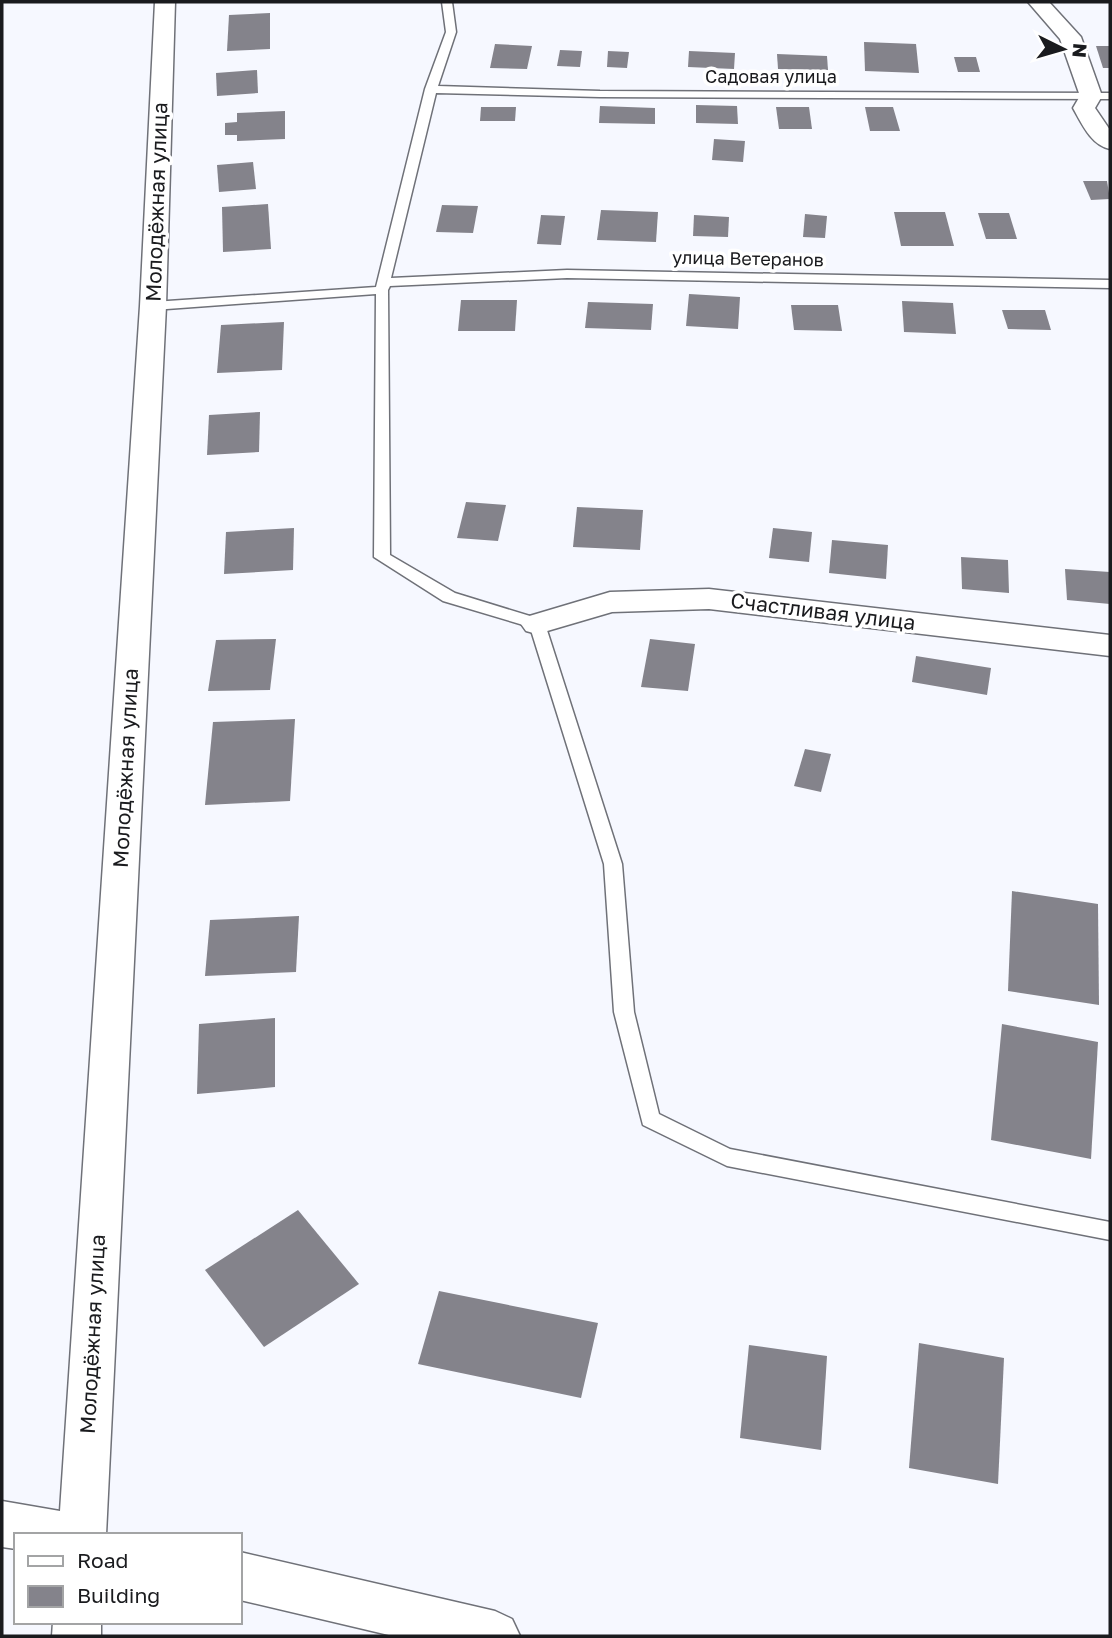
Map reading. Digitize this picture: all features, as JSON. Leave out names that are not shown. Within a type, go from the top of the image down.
[{"type":"street","name":"Молодёжная улица","points":[[82,1533],[153,306],[165,2]]},
{"type":"street","points":[[1038,2],[1070,37],[1101,96],[1084,108],[1100,133],[1110,142]]},
{"type":"street","name":"Счастливая улица","points":[[537,624],[610,601],[709,599],[1110,646]]},
{"type":"street","points":[[2,1524],[53,1533]]},
{"type":"street","points":[[242,1576],[495,1636]]},
{"type":"lane","points":[[447,2],[451,32],[431,89],[383,286],[382,557],[449,597],[537,624],[613,864],[624,1012],[650,1119],[727,1157],[1110,1231]]},
{"type":"lane","name":"Садовая улица","points":[[431,89],[600,94],[1101,96]]},
{"type":"lane","name":"улица Ветеранов","points":[[153,306],[383,286],[567,274],[1110,284]]},
{"type":"building","points":[[270,13],[270,49],[227,51],[229,15]]},
{"type":"building","points":[[864,42],[916,44],[919,73],[865,71]]},
{"type":"building","points":[[495,44],[532,46],[527,69],[490,68]]},
{"type":"building","points":[[1096,46],[1110,46],[1110,68],[1103,68]]},
{"type":"building","points":[[560,50],[582,51],[580,67],[557,66]]},
{"type":"building","points":[[608,51],[629,52],[627,68],[607,67]]},
{"type":"building","points":[[689,51],[735,53],[734,69],[688,67]]},
{"type":"building","points":[[777,54],[827,56],[828,70],[778,69]]},
{"type":"building","points":[[954,57],[976,57],[980,72],[958,72]]},
{"type":"building","points":[[257,70],[258,93],[217,96],[216,73]]},
{"type":"building","points":[[696,105],[737,106],[738,124],[696,123]]},
{"type":"building","points":[[600,106],[655,108],[655,124],[599,123]]},
{"type":"building","points":[[481,107],[516,107],[515,121],[480,121]]},
{"type":"building","points":[[776,107],[809,107],[812,129],[779,129]]},
{"type":"building","points":[[865,107],[893,107],[900,131],[870,131]]},
{"type":"building","points":[[285,111],[285,139],[237,141],[237,135],[225,135],[225,123],[237,122],[237,113]]},
{"type":"building","points":[[714,139],[745,141],[743,162],[712,160]]},
{"type":"building","points":[[253,162],[256,189],[219,192],[217,165]]},
{"type":"building","points":[[1083,181],[1107,181],[1110,199],[1091,200]]},
{"type":"building","points":[[268,204],[271,249],[223,252],[222,207]]},
{"type":"building","points":[[442,205],[478,206],[473,233],[436,232]]},
{"type":"building","points":[[601,210],[658,212],[656,242],[597,240]]},
{"type":"building","points":[[894,212],[945,212],[954,246],[901,246]]},
{"type":"building","points":[[978,213],[1009,213],[1017,239],[986,239]]},
{"type":"building","points":[[805,214],[827,216],[825,238],[803,237]]},
{"type":"building","points":[[541,215],[565,216],[561,245],[537,244]]},
{"type":"building","points":[[694,215],[729,217],[728,237],[693,236]]},
{"type":"building","points":[[689,294],[740,297],[738,329],[686,326]]},
{"type":"building","points":[[461,300],[517,300],[515,331],[458,331]]},
{"type":"building","points":[[902,301],[953,303],[956,334],[904,332]]},
{"type":"building","points":[[588,302],[653,304],[651,330],[585,328]]},
{"type":"building","points":[[791,305],[838,305],[842,331],[794,330]]},
{"type":"building","points":[[1002,310],[1045,310],[1051,330],[1008,329]]},
{"type":"building","points":[[284,322],[282,370],[217,373],[221,325]]},
{"type":"building","points":[[260,412],[259,452],[207,455],[209,415]]},
{"type":"building","points":[[466,502],[506,505],[498,541],[457,538]]},
{"type":"building","points":[[577,507],[643,510],[640,550],[573,547]]},
{"type":"building","points":[[294,528],[293,570],[224,574],[226,532]]},
{"type":"building","points":[[773,528],[812,532],[809,562],[769,558]]},
{"type":"building","points":[[832,540],[888,545],[886,579],[829,573]]},
{"type":"building","points":[[961,557],[1008,560],[1009,593],[962,589]]},
{"type":"building","points":[[1065,569],[1110,572],[1110,604],[1067,600]]},
{"type":"building","points":[[276,639],[270,690],[208,691],[216,640]]},
{"type":"building","points":[[650,639],[695,644],[688,691],[641,687]]},
{"type":"building","points":[[916,656],[991,668],[987,695],[912,682]]},
{"type":"building","points":[[295,719],[290,801],[205,805],[213,722]]},
{"type":"building","points":[[805,749],[831,754],[821,792],[794,786]]},
{"type":"building","points":[[1012,891],[1098,904],[1099,1005],[1008,991]]},
{"type":"building","points":[[299,916],[296,972],[205,976],[210,920]]},
{"type":"building","points":[[275,1018],[275,1087],[197,1094],[199,1024]]},
{"type":"building","points":[[1002,1024],[1098,1042],[1091,1159],[991,1140]]},
{"type":"building","points":[[298,1210],[359,1284],[264,1347],[205,1270]]},
{"type":"building","points":[[439,1291],[598,1323],[581,1398],[418,1364]]},
{"type":"building","points":[[919,1343],[1004,1358],[998,1484],[909,1468]]},
{"type":"building","points":[[749,1345],[827,1356],[821,1450],[740,1438]]}]
